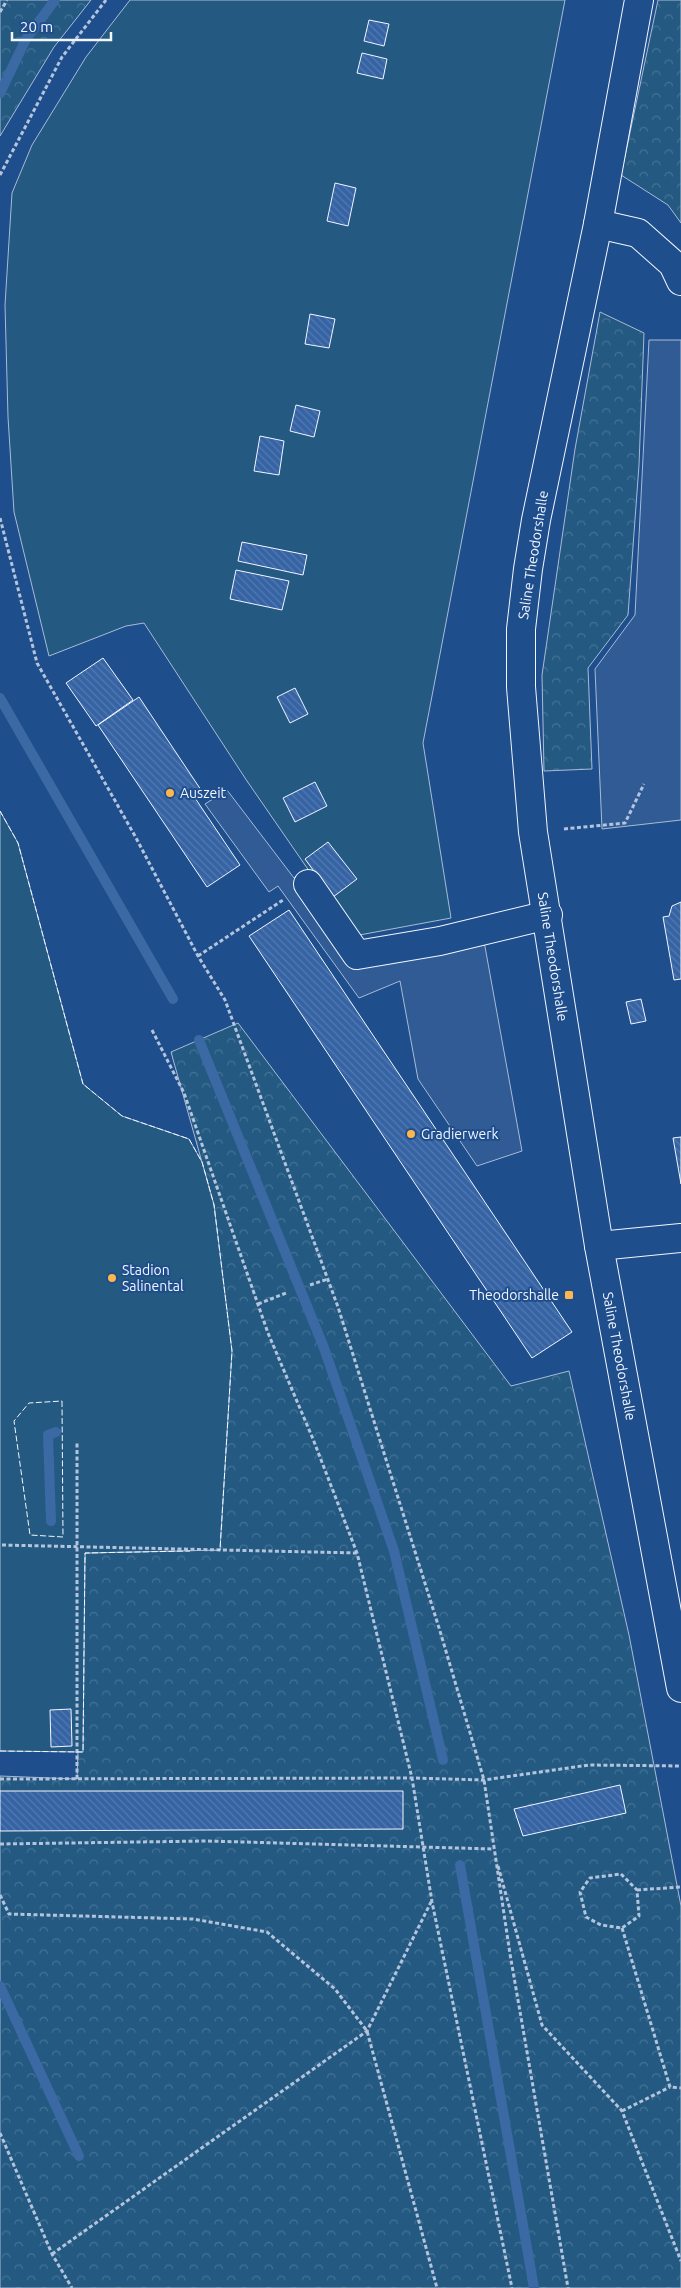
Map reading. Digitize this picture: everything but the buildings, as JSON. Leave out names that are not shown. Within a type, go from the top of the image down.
[{"type":"main road","name":"Saline Theodorshalle","points":[[639,0],[598,224],[536,520],[525,594],[521,687],[533,832],[548,915],[599,1246],[681,1688]]},
{"type":"main road","points":[[598,224],[638,233],[677,272]]},
{"type":"main road","points":[[308,884],[357,955],[440,941],[548,915]]},
{"type":"main road","points":[[599,1246],[681,1238]]},
{"type":"path","points":[[0,12],[7,0]]},
{"type":"path","points":[[0,175],[62,57],[106,0]]},
{"type":"path","points":[[0,518],[37,663],[135,836],[198,956],[225,1000],[328,1279],[434,1613],[484,1780],[493,1849],[568,2288]]},
{"type":"path","points":[[533,832],[624,823],[644,784]]},
{"type":"path","points":[[198,956],[308,884]]},
{"type":"path","points":[[152,1030],[184,1093],[258,1304],[358,1553],[412,1778],[432,1902],[512,2288]]},
{"type":"path","points":[[310,1285],[328,1279]]},
{"type":"path","points":[[258,1304],[286,1293]]},
{"type":"path","points":[[77,1443],[77,1779]]},
{"type":"path","points":[[2,1546],[358,1553]]},
{"type":"path","points":[[0,1779],[412,1778],[484,1780],[589,1765],[681,1766]]},
{"type":"path","points":[[0,1844],[207,1841],[493,1849]]},
{"type":"path","points":[[493,1849],[542,2025],[622,2111],[681,2261]]},
{"type":"path","points":[[621,1874],[638,1890],[638,1916],[622,1928],[601,1925],[586,1917],[580,1892],[590,1878],[621,1874]]},
{"type":"path","points":[[638,1890],[681,1887]]},
{"type":"path","points":[[0,1895],[9,1914],[193,1919],[267,1932],[335,1989],[367,2031],[437,2288]]},
{"type":"path","points":[[52,2254],[367,2031],[432,1902]]},
{"type":"path","points":[[622,1928],[670,2087]]},
{"type":"path","points":[[622,2111],[670,2087],[681,2088]]},
{"type":"path","points":[[0,2132],[52,2254],[72,2288]]},
{"type":"green space","points":[[0,0],[91,0],[54,47],[0,136]]},
{"type":"green space","points":[[130,0],[565,0],[423,743],[451,918],[354,936],[247,781],[144,623],[126,626],[49,656],[14,512],[8,417],[5,305],[12,193],[32,145],[86,57]]},
{"type":"green space","points":[[658,0],[681,0],[681,223],[668,205],[621,175]]},
{"type":"green space","points":[[600,312],[644,333],[639,465],[628,615],[588,668],[592,769],[544,771],[542,675],[575,449]]},
{"type":"green space","name":"Stadion Salinental","points":[[0,811],[18,843],[83,1084],[122,1116],[189,1139],[202,1162],[214,1205],[232,1351],[220,1550],[85,1553],[83,1752],[0,1751]]},
{"type":"green space","points":[[238,1023],[511,1386],[569,1371],[629,1635],[681,1906],[681,2288],[0,2288],[0,1776],[77,1779],[85,1553],[220,1550],[214,1205],[171,1052]]},
{"type":"shaded area","points":[[649,340],[681,340],[681,820],[602,829],[595,669],[635,615]]},
{"type":"shaded area","points":[[227,790],[294,878],[304,871],[353,944],[480,919],[522,1151],[477,1166],[418,1079],[400,981],[359,998],[278,886],[269,892],[205,804]]},
{"type":"waterway","points":[[0,93],[26,39],[55,0]]},
{"type":"waterway","points":[[0,698],[173,999]]},
{"type":"waterway","points":[[199,1040],[324,1348],[394,1551],[443,1760]]},
{"type":"waterway","points":[[51,1521],[48,1435],[56,1432]]},
{"type":"waterway","points":[[460,1865],[534,2288]]},
{"type":"waterway","points":[[0,1986],[79,2156]]},
{"type":"fence","points":[[0,811],[18,843],[83,1084],[122,1116],[189,1139],[202,1162],[214,1205],[232,1351],[220,1550],[218,1550]]},
{"type":"fence","points":[[62,1401],[63,1537],[30,1535],[14,1421],[29,1403],[62,1401]]},
{"type":"fence","points":[[0,1751],[83,1752],[85,1553],[190,1551]]},
{"type":"place","name":"Auszeit","points":[[170,793]]},
{"type":"place","name":"Gradierwerk","points":[[411,1134]]},
{"type":"place","name":"Stadion Salinental","points":[[112,1278]]},
{"type":"place","name":"Theodorshalle","points":[[569,1295]]}]
